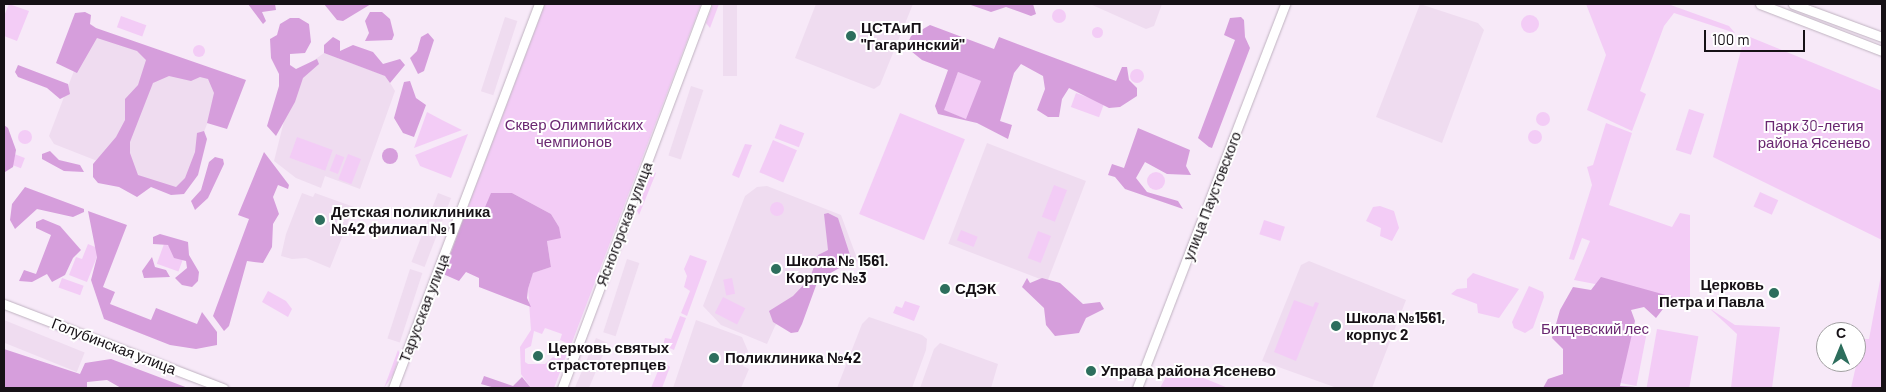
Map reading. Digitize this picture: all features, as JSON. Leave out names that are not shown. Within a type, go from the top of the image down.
[{"type":"main road","name":"Тарусская улица","points":[[393,388],[539,4]]},
{"type":"main road","name":"Ясногорская улица","points":[[562,388],[706,4]]},
{"type":"main road","name":"улица Паустовского","points":[[1137,388],[1285,4]]},
{"type":"main road","points":[[1760,4],[1882,51]]},
{"type":"main road","points":[[1793,4],[1882,37]]},
{"type":"main road","name":"Голубинская улица","points":[[4,304],[224,388]]},
{"type":"shaded area","points":[[723,4],[737,4],[737,76],[723,76]]},
{"type":"shaded area","points":[[816,4],[913,4],[880,85],[874,89],[795,58]]},
{"type":"shaded area","points":[[1090,4],[1162,4],[1154,26],[1146,29]]},
{"type":"shaded area","points":[[1420,4],[1478,23],[1484,30],[1442,143],[1376,117]]},
{"type":"shaded area","points":[[505,17],[517,21],[493,95],[481,91]]},
{"type":"shaded area","points":[[91,33],[150,53],[112,162],[105,164],[54,144],[49,136],[87,37]]},
{"type":"shaded area","points":[[324,53],[386,76],[395,91],[360,189],[325,176],[321,188],[296,178],[274,161],[287,109],[289,78]]},
{"type":"shaded area","points":[[158,60],[214,76],[221,88],[181,191],[120,169]]},
{"type":"shaded area","points":[[691,86],[703,90],[681,159],[668,155]]},
{"type":"shaded area","points":[[987,143],[1086,181],[1047,282],[948,244]]},
{"type":"shaded area","name":"Школа № 1561. Корпус №3","points":[[767,186],[841,215],[858,261],[822,274],[775,326],[767,344],[721,325],[703,306],[745,196],[757,187]]},
{"type":"shaded area","name":"Детская поликлиника №42 филиал № 1","points":[[302,193],[313,197],[315,193],[354,207],[330,268],[306,258],[292,259],[281,256],[286,234]]},
{"type":"shaded area","points":[[438,193],[451,198],[425,267],[411,262]]},
{"type":"shaded area","points":[[627,259],[639,263],[616,336],[603,332]]},
{"type":"shaded area","name":"Школа №1561, корпус 2","points":[[1309,261],[1406,300],[1372,388],[1337,388],[1262,361],[1301,265]]},
{"type":"shaded area","points":[[410,269],[422,273],[400,342],[387,338]]},
{"type":"shaded area","points":[[869,317],[922,335],[927,339],[926,350],[912,388],[837,388],[862,324]]},
{"type":"shaded area","points":[[4,320],[85,353],[77,372],[4,343]]},
{"type":"shaded area","name":"Поликлиника №42","points":[[696,320],[742,337],[748,351],[743,366],[749,369],[741,388],[673,388]]},
{"type":"shaded area","points":[[596,338],[608,343],[589,388],[575,387]]},
{"type":"shaded area","points":[[940,343],[998,364],[991,388],[920,388],[934,349]]},
{"type":"green space","points":[[9,4],[29,11],[17,41],[4,36],[4,16]]},
{"type":"green space","points":[[248,4],[275,4],[276,10],[262,12],[266,21],[263,24]]},
{"type":"green space","points":[[324,4],[371,4],[343,21],[337,20]]},
{"type":"green space","name":"Сквер Олимпийских чемпионов","points":[[545,4],[701,4],[571,345],[560,340],[562,334],[545,328],[542,334],[534,331],[531,346],[525,349],[525,362],[528,364],[545,364],[553,357],[557,359],[563,349],[568,351],[554,388],[531,388],[521,374],[520,347],[531,330],[528,289],[533,273],[551,267],[547,241],[559,227],[551,214],[512,193],[483,212],[464,217]]},
{"type":"green space","points":[[713,4],[719,4],[710,28],[706,23]]},
{"type":"green space","points":[[968,4],[1033,4],[1036,14],[1031,16],[1006,7],[991,12]]},
{"type":"green space","points":[[1586,4],[1668,4],[1729,26],[1735,33],[1674,13],[1664,26],[1640,91],[1646,94],[1632,131],[1587,110],[1606,55]]},
{"type":"green space","points":[[1059,9],[1064,11],[1066,16],[1064,21],[1059,23],[1054,21],[1052,16],[1054,11]]},
{"type":"green space","points":[[85,12],[91,15],[90,24],[96,28],[246,80],[227,129],[207,123],[214,93],[208,79],[200,77],[191,81],[169,76],[153,83],[130,142],[130,153],[138,175],[176,187],[185,178],[195,152],[197,133],[204,131],[207,139],[198,175],[184,194],[171,195],[151,187],[137,197],[119,187],[98,183],[93,177],[93,164],[116,137],[125,120],[125,99],[138,85],[146,60],[137,51],[97,38],[77,73],[56,63],[75,13]]},
{"type":"green space","points":[[370,12],[382,12],[390,19],[394,35],[392,40],[365,41],[369,33],[365,21]]},
{"type":"green space","points":[[1526,15],[1534,15],[1539,20],[1537,31],[1526,33],[1521,28],[1521,20]]},
{"type":"green space","points":[[121,16],[146,25],[142,37],[117,27]]},
{"type":"green space","points":[[1241,17],[1244,20],[1245,37],[1250,48],[1212,148],[1198,138],[1235,40],[1224,35],[1230,18]]},
{"type":"green space","points":[[290,18],[299,18],[309,24],[311,42],[305,53],[290,54],[290,65],[296,69],[317,59],[319,64],[303,78],[295,102],[276,136],[267,126],[279,86],[279,74],[271,58],[270,39],[277,35],[280,24]]},
{"type":"green space","points":[[930,25],[994,49],[999,37],[1116,81],[1122,67],[1127,67],[1129,80],[1137,88],[1137,96],[1120,107],[1109,108],[1069,88],[1062,99],[1059,117],[1048,117],[1037,110],[1045,89],[1043,76],[1021,64],[1014,73],[1000,121],[1012,125],[1008,139],[977,123],[938,114],[935,106],[948,70],[922,60],[906,47],[911,36]],"holes":[[[958,72],[981,81],[966,119],[944,110]]]},
{"type":"green space","points":[[1097,26],[1103,32],[1097,38],[1091,32]]},
{"type":"green space","points":[[428,33],[434,40],[424,71],[418,74],[410,58],[417,51],[421,37]]},
{"type":"green space","name":"Парк 30-летия района Ясенево","points":[[1745,35],[1882,91],[1882,240],[1713,157]]},
{"type":"green space","points":[[333,37],[340,41],[340,51],[353,45],[373,52],[383,64],[400,59],[405,65],[390,83],[385,76],[324,53],[324,45]]},
{"type":"green space","points":[[197,45],[201,45],[205,51],[201,57],[197,57],[193,53],[193,49]]},
{"type":"green space","points":[[18,65],[68,84],[70,94],[60,99],[47,88],[18,77],[15,72]]},
{"type":"green space","points":[[1137,69],[1142,71],[1144,76],[1142,81],[1137,83],[1132,81],[1130,76],[1132,71]]},
{"type":"green space","points":[[958,72],[981,81],[967,119],[943,110]]},
{"type":"green space","points":[[410,81],[416,98],[426,105],[414,137],[403,133],[394,118],[404,82]]},
{"type":"green space","points":[[1076,93],[1104,103],[1099,117],[1071,107]]},
{"type":"green space","points":[[1689,109],[1704,114],[1691,155],[1676,150]]},
{"type":"green space","points":[[427,112],[442,120],[462,130],[414,148]]},
{"type":"green space","points":[[1543,112],[1548,114],[1550,119],[1548,124],[1543,126],[1538,124],[1536,119],[1538,114]]},
{"type":"green space","points":[[900,113],[965,139],[924,240],[859,214]]},
{"type":"green space","points":[[1606,123],[1632,133],[1609,205],[1672,227],[1680,213],[1690,215],[1690,302],[1574,280],[1590,241],[1582,238],[1574,260],[1569,259],[1592,185],[1587,167],[1593,165]]},
{"type":"green space","points":[[780,124],[804,133],[799,147],[775,138]]},
{"type":"green space","points":[[4,125],[8,128],[16,150],[13,167],[5,172]]},
{"type":"green space","points":[[1138,128],[1190,150],[1186,166],[1191,175],[1167,174],[1145,162],[1136,178],[1147,192],[1178,201],[1183,209],[1125,189],[1115,177],[1108,175],[1112,164],[1124,168]]},
{"type":"green space","points":[[25,130],[30,132],[32,137],[30,142],[25,144],[20,142],[18,137],[20,132]]},
{"type":"green space","points":[[1535,130],[1540,132],[1542,137],[1540,142],[1535,144],[1530,142],[1528,137],[1530,132]]},
{"type":"green space","points":[[468,134],[451,178],[420,166],[415,155]]},
{"type":"green space","points":[[297,137],[333,150],[325,171],[289,158]]},
{"type":"green space","points":[[773,140],[797,150],[783,182],[759,172]]},
{"type":"green space","points":[[745,144],[752,145],[739,178],[732,175]]},
{"type":"green space","points":[[387,148],[393,148],[398,153],[396,162],[387,164],[382,159],[382,153]]},
{"type":"green space","points":[[50,151],[59,160],[80,165],[84,172],[64,171],[42,159],[42,154]]},
{"type":"green space","points":[[9,152],[25,158],[21,168],[5,162]]},
{"type":"green space","points":[[264,152],[289,185],[288,189],[278,185],[273,197],[279,214],[273,224],[272,247],[263,263],[247,261],[229,326],[224,331],[213,316],[249,219],[238,215]]},
{"type":"green space","points":[[336,154],[344,157],[338,174],[330,171]]},
{"type":"green space","points":[[348,154],[361,159],[351,184],[338,179]]},
{"type":"green space","points":[[215,157],[223,159],[224,164],[208,198],[195,210],[191,201],[201,190],[209,162]]},
{"type":"green space","points":[[1156,172],[1162,175],[1165,181],[1162,187],[1156,190],[1150,187],[1147,181],[1150,175]]},
{"type":"green space","points":[[649,173],[656,173],[639,215],[636,208],[639,209]]},
{"type":"green space","points":[[1054,185],[1067,190],[1055,222],[1042,217]]},
{"type":"green space","points":[[25,187],[84,209],[84,212],[73,217],[37,209],[15,229],[10,220],[12,204]]},
{"type":"green space","points":[[1760,192],[1778,200],[1772,215],[1753,207]]},
{"type":"green space","points":[[491,193],[512,193],[551,214],[559,227],[561,238],[547,241],[551,267],[533,273],[527,298],[531,307],[479,287],[479,278],[466,272],[459,281],[443,274],[464,217],[483,212]]},
{"type":"green space","points":[[774,202],[780,202],[784,209],[780,216],[774,216],[770,212],[770,206]]},
{"type":"green space","points":[[1380,206],[1394,211],[1399,228],[1392,241],[1380,236],[1381,228],[1366,221],[1373,207]]},
{"type":"green space","points":[[88,211],[127,225],[103,287],[115,292],[110,304],[151,320],[156,308],[197,324],[202,312],[217,332],[217,345],[196,349],[170,345],[104,319],[91,280],[97,257]]},
{"type":"green space","points":[[828,213],[838,218],[852,261],[818,280],[798,332],[791,333],[773,322],[769,311],[793,296],[810,278],[818,255],[828,250],[824,214]]},
{"type":"green space","points":[[43,219],[60,226],[81,250],[73,258],[65,275],[52,282],[47,274],[32,282],[19,281],[24,270],[36,274],[51,235],[36,228],[36,222]]},
{"type":"green space","points":[[1264,220],[1285,227],[1280,241],[1259,234]]},
{"type":"green space","points":[[961,230],[978,237],[974,247],[957,240]]},
{"type":"green space","points":[[1038,231],[1051,236],[1041,263],[1028,258]]},
{"type":"green space","points":[[160,234],[188,242],[189,255],[199,272],[198,281],[192,287],[182,285],[175,278],[187,268],[186,261],[174,258],[168,245],[153,244],[153,237]]},
{"type":"green space","points":[[88,244],[100,249],[87,282],[69,275],[76,257],[82,259]]},
{"type":"green space","points":[[164,244],[186,252],[178,272],[157,264]]},
{"type":"green space","points":[[690,255],[707,261],[687,316],[681,313],[690,291],[684,287],[687,276],[684,269]]},
{"type":"green space","points":[[152,257],[155,267],[166,270],[170,277],[144,278],[142,271]]},
{"type":"green space","points":[[1882,270],[1882,388],[1851,388],[1855,372],[1866,372],[1866,339],[1869,339]]},
{"type":"green space","points":[[1473,273],[1519,289],[1499,318],[1478,313],[1477,304],[1451,294],[1457,289],[1467,288],[1467,279]]},
{"type":"green space","name":"Битцевский лес","points":[[1601,277],[1691,302],[1666,305],[1656,318],[1644,307],[1631,310],[1635,321],[1620,386],[1651,388],[1543,388],[1548,379],[1563,374],[1563,349],[1552,338],[1560,310],[1573,287],[1591,290]]},
{"type":"green space","points":[[62,278],[84,286],[80,295],[59,287]]},
{"type":"green space","points":[[732,278],[735,294],[726,295],[723,280]]},
{"type":"green space","points":[[1027,278],[1030,283],[1042,278],[1060,283],[1083,304],[1100,302],[1104,309],[1086,318],[1079,333],[1055,336],[1046,325],[1044,308],[1022,287]]},
{"type":"green space","points":[[1529,286],[1543,292],[1544,297],[1533,328],[1525,333],[1514,328],[1512,322]]},
{"type":"green space","points":[[268,291],[286,301],[292,309],[288,317],[262,302]]},
{"type":"green space","points":[[723,297],[745,308],[737,324],[715,313]]},
{"type":"green space","points":[[1294,300],[1313,307],[1315,302],[1319,303],[1296,361],[1274,352]]},
{"type":"green space","points":[[905,301],[920,306],[914,321],[893,313],[896,306],[902,308]]},
{"type":"green space","points":[[1709,308],[1735,325],[1780,327],[1772,388],[1731,388],[1737,334]]},
{"type":"green space","points":[[680,316],[686,318],[674,350],[663,345],[665,338],[671,339]]},
{"type":"green space","points":[[1632,325],[1648,328],[1636,386],[1621,383]]},
{"type":"green space","points":[[1657,329],[1698,336],[1689,388],[1647,387]]},
{"type":"green space","points":[[4,349],[80,374],[85,363],[111,359],[188,388],[121,388],[107,380],[87,382],[87,388],[4,388]]},
{"type":"green space","points":[[398,350],[400,354],[393,375],[384,388]]},
{"type":"green space","points":[[662,361],[670,367],[662,388],[651,388]]},
{"type":"green space","points":[[1179,368],[1228,388],[1160,388],[1169,371]]},
{"type":"green space","points":[[484,376],[513,386],[522,377],[531,388],[495,388],[481,384]]},
{"type":"place","name":"ЦСТАиП \"Гагаринский\"","points":[[851,36]]},
{"type":"place","name":"Детская поликлиника №42 филиал № 1","points":[[320,220]]},
{"type":"place","name":"Школа № 1561. Корпус №3","points":[[776,269]]},
{"type":"place","name":"СДЭК","points":[[945,289]]},
{"type":"place","name":"Церковь Петра и Павла","points":[[1774,293]]},
{"type":"place","name":"Школа №1561, корпус 2","points":[[1336,326]]},
{"type":"place","name":"Церковь святых страстотерпцев","points":[[538,356]]},
{"type":"place","name":"Поликлиника №42","points":[[714,358]]},
{"type":"place","name":"Управа района Ясенево","points":[[1091,371]]}]
